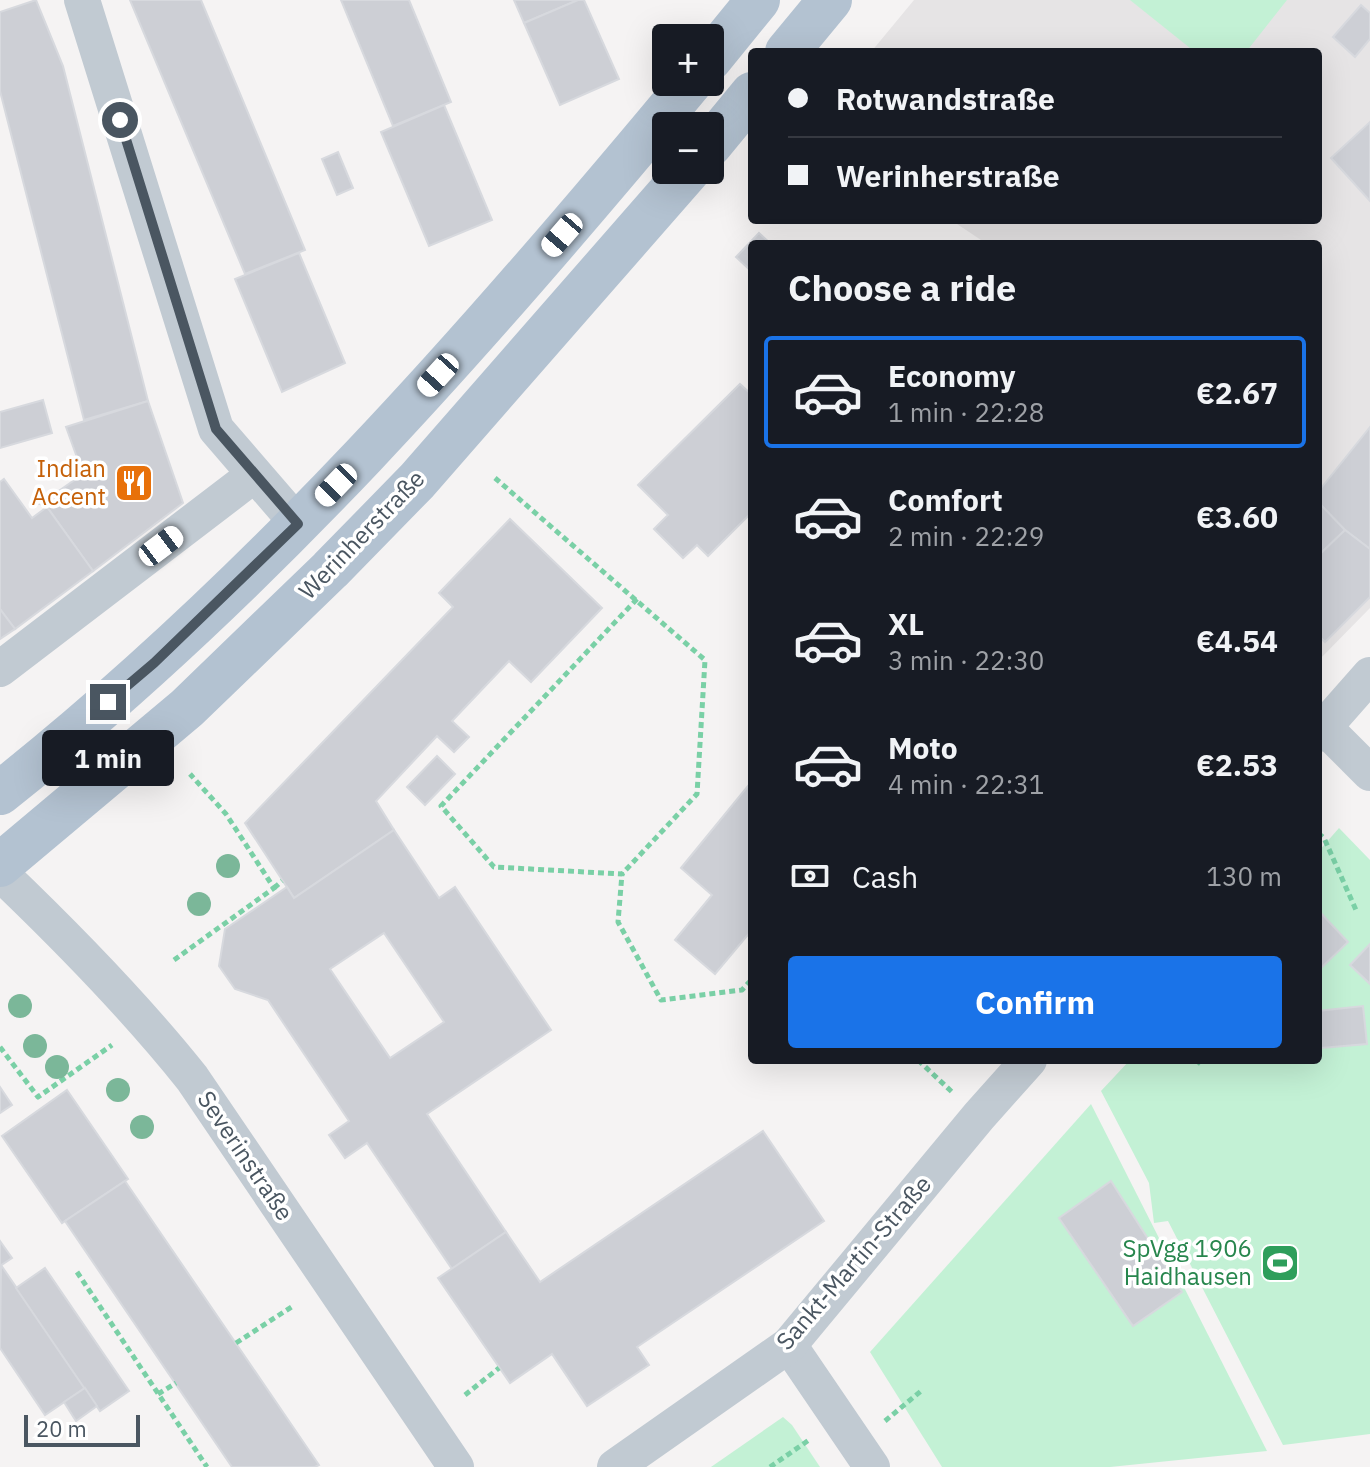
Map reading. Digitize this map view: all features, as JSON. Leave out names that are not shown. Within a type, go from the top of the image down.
[{"type":"main road","points":[[724,42],[758,0]]},
{"type":"main road","points":[[790,48],[830,0]]},
{"type":"main road","points":[[0,793],[154,663],[374,446],[523,280],[679,96]]},
{"type":"main road","points":[[724,128],[748,99]]},
{"type":"main road","name":"Werinherstraße","points":[[0,865],[187,708],[330,570],[417,481],[677,184]]},
{"type":"street","points":[[82,0],[216,429],[298,524]]},
{"type":"street","points":[[0,669],[254,475]]},
{"type":"street","points":[[1322,730],[1370,675]]},
{"type":"street","points":[[1322,732],[1370,773]]},
{"type":"street","name":"Severinstraße","points":[[0,873],[102,974],[192,1078],[456,1467]]},
{"type":"street","name":"Sankt-Martin-Straße","points":[[615,1467],[789,1345],[1025,1064]]},
{"type":"street","points":[[789,1345],[855,1442]]},
{"type":"path","points":[[495,478],[705,660],[697,794],[622,874],[618,922],[661,1000],[742,990],[748,983]]},
{"type":"path","points":[[622,874],[494,867],[441,806],[637,599]]},
{"type":"path","points":[[190,774],[226,814],[274,888]]},
{"type":"path","points":[[1322,836],[1356,910]]},
{"type":"path","points":[[174,960],[282,881]]},
{"type":"path","points":[[0,1047],[38,1097],[112,1045]]},
{"type":"path","points":[[922,1064],[979,1116]]},
{"type":"path","points":[[77,1272],[207,1467]]},
{"type":"path","points":[[236,1343],[293,1306]]},
{"type":"path","points":[[465,1395],[499,1368]]},
{"type":"path","points":[[158,1394],[176,1383]]},
{"type":"path","points":[[770,1467],[855,1442],[921,1391]]},
{"type":"shaded area","points":[[914,0],[1370,0],[1370,608],[1322,657],[1322,240],[981,240],[957,224],[1322,224],[1322,48],[874,48]]},
{"type":"green space","points":[[1130,0],[1287,0],[1249,48],[1190,48]]},
{"type":"green space","name":"SpVgg 1906 Haidhausen","points":[[1339,828],[1370,860],[1370,1434],[1283,1445],[1168,1221],[1154,1223],[1149,1183],[1101,1091],[1126,1064],[1322,1064],[1322,847]]},
{"type":"green space","points":[[1091,1104],[1267,1451],[1110,1467],[942,1467],[870,1352]]},
{"type":"green space","points":[[783,1417],[792,1425],[820,1467],[711,1467]]},
{"type":"building","points":[[36,0],[63,66],[148,401],[84,420],[0,91],[0,12]]},
{"type":"building","points":[[130,0],[201,0],[305,250],[245,274]]},
{"type":"building","points":[[341,0],[409,0],[451,102],[393,126]]},
{"type":"building","points":[[514,0],[578,0],[524,23]]},
{"type":"building","points":[[584,0],[619,79],[560,105],[524,23]]},
{"type":"building","points":[[1361,5],[1370,13],[1370,39],[1355,57],[1333,37]]},
{"type":"building","points":[[444,105],[492,220],[429,246],[381,132]]},
{"type":"building","points":[[1370,122],[1370,201],[1331,158]]},
{"type":"building","points":[[338,152],[353,188],[337,195],[322,159]]},
{"type":"building","points":[[759,233],[767,240],[752,240]]},
{"type":"building","points":[[748,244],[748,268],[736,257]]},
{"type":"building","points":[[299,253],[345,363],[282,392],[235,279]]},
{"type":"building","points":[[740,384],[748,391],[748,516],[708,556],[697,545],[683,558],[654,529],[668,515],[638,485]]},
{"type":"building","points":[[43,400],[52,433],[0,448],[0,412]]},
{"type":"building","points":[[148,401],[183,503],[93,571],[47,507],[40,504],[83,474],[66,427]]},
{"type":"building","points":[[1370,427],[1370,549],[1345,530],[1322,506],[1322,487]]},
{"type":"building","points":[[4,479],[32,518],[47,507],[93,571],[15,629],[0,609],[0,482]]},
{"type":"building","points":[[1322,506],[1345,530],[1322,552]]},
{"type":"building","points":[[510,519],[602,608],[531,682],[509,661],[452,721],[469,737],[454,752],[437,736],[376,801],[394,830],[294,898],[245,823],[453,607],[439,593]]},
{"type":"building","points":[[1345,530],[1370,549],[1370,597],[1325,642],[1322,639],[1322,552]]},
{"type":"building","points":[[0,609],[15,629],[0,639]]},
{"type":"building","points":[[437,756],[455,774],[425,805],[407,787]]},
{"type":"building","points":[[748,786],[748,935],[715,974],[675,940],[712,895],[681,868]]},
{"type":"building","points":[[394,830],[439,898],[455,887],[551,1030],[427,1114],[506,1232],[452,1269],[367,1143],[345,1158],[329,1135],[349,1121],[268,1000],[235,989],[219,966],[225,929],[287,887],[294,898]],"holes":[[[384,933],[444,1022],[390,1058],[330,969]]]},
{"type":"building","points":[[1322,914],[1348,942],[1322,967]]},
{"type":"building","points":[[1370,944],[1370,984],[1350,965]]},
{"type":"building","points":[[1363,1006],[1367,1044],[1322,1048],[1322,1011]]},
{"type":"building","points":[[0,1087],[12,1105],[0,1113]]},
{"type":"building","points":[[67,1090],[128,1179],[62,1223],[2,1136]]},
{"type":"building","points":[[763,1131],[824,1221],[637,1347],[649,1365],[587,1406],[552,1354],[510,1383],[438,1278],[506,1232],[540,1282]]},
{"type":"building","points":[[125,1181],[319,1465],[232,1467],[65,1221]]},
{"type":"building","points":[[1111,1181],[1182,1292],[1133,1326],[1059,1218]]},
{"type":"building","points":[[0,1241],[12,1258],[0,1266]]},
{"type":"building","points":[[1,1265],[85,1388],[45,1415],[0,1348]]},
{"type":"building","points":[[45,1268],[129,1391],[100,1411],[16,1288]]},
{"type":"building","points":[[85,1388],[97,1406],[76,1421],[64,1402]]},
{"type":"place","name":"Indian Accent","points":[[134,483]]},
{"type":"place","name":"SpVgg 1906 Haidhausen","points":[[1280,1263]]},
{"type":"route","points":[[108,702],[154,663],[298,524],[216,429],[120,120]]}]
